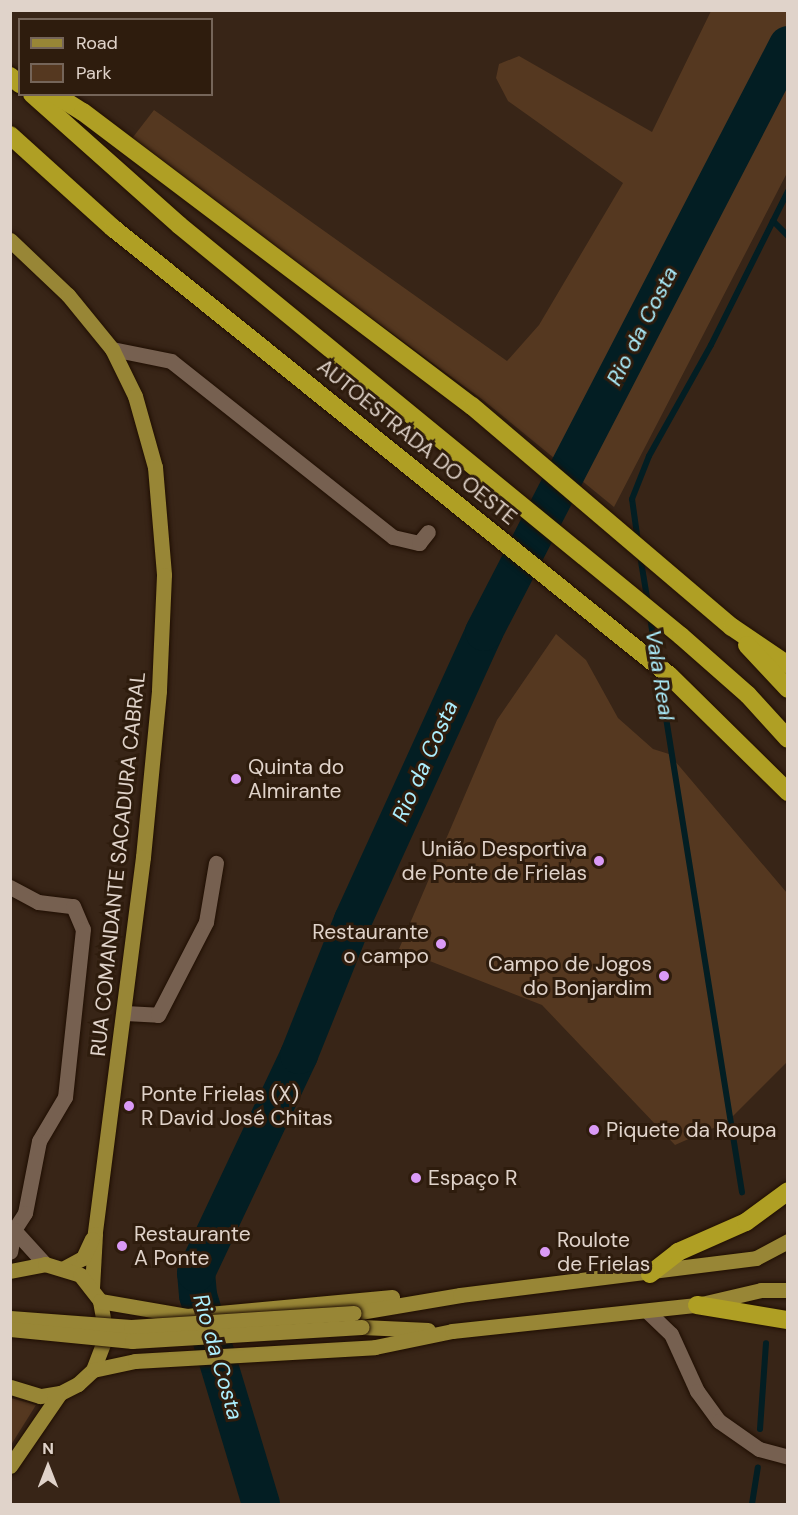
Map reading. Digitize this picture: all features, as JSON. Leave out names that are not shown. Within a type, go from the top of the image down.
[{"type":"highway","name":"AUTOESTRADA DO OESTE","points":[[34,96],[179,225],[447,441],[681,636],[748,695],[788,739]]},
{"type":"highway","points":[[57,96],[83,112],[472,406],[732,627],[788,665]]},
{"type":"highway","name":"AUTOESTRADA DO OESTE","points":[[10,135],[113,228],[423,474],[669,675],[788,792]]},
{"type":"highway","points":[[732,627],[788,689]]},
{"type":"highway","points":[[650,1274],[678,1252],[746,1222],[788,1191]]},
{"type":"highway","points":[[697,1305],[788,1320]]},
{"type":"main road","name":"RUA COMANDANTE SACADURA CABRAL","points":[[10,240],[68,295],[112,349],[135,396],[155,467],[164,575],[159,691],[125,1013],[95,1234],[96,1294],[106,1336],[93,1370]]},
{"type":"main road","name":"RUA COMANDANTE SACADURA CABRAL","points":[[64,1268],[83,1258],[95,1234]]},
{"type":"main road","points":[[10,1318],[131,1328],[354,1313],[460,1295],[650,1274],[756,1258],[788,1241]]},
{"type":"main road","points":[[10,1271],[45,1264],[64,1268],[80,1275],[96,1294],[188,1316],[412,1295],[460,1295]]},
{"type":"main road","points":[[10,1466],[60,1393],[93,1370],[135,1361],[375,1347],[452,1331],[697,1305],[761,1290],[788,1290]]},
{"type":"main road","points":[[10,1329],[132,1341],[362,1328],[452,1331]]},
{"type":"main road","points":[[10,1387],[40,1396],[60,1393]]},
{"type":"street","points":[[112,349],[171,361],[393,537],[419,543],[427,539],[428,532]]},
{"type":"street","points":[[125,1013],[158,1015],[206,922],[216,863]]},
{"type":"street","points":[[10,887],[38,902],[73,906],[83,929],[65,1096],[39,1141],[25,1213],[15,1230],[10,1252]]},
{"type":"street","points":[[15,1230],[45,1264]]},
{"type":"street","points":[[647,1311],[671,1334],[697,1391],[719,1421],[759,1449],[788,1457]]},
{"type":"green space","points":[[711,11],[787,11],[787,173],[614,507],[483,400],[130,141],[154,110],[507,361],[539,325],[623,183],[508,101],[496,78],[499,64],[519,56],[652,132]]},
{"type":"green space","name":"Campo de Jogos do Bonjardim","points":[[556,634],[586,660],[618,718],[653,749],[669,754],[787,893],[787,1062],[727,1122],[675,1145],[542,1005],[399,949],[497,720]]},
{"type":"green space","points":[[10,1398],[36,1405],[11,1445]]},
{"type":"waterway","name":"Rio da Costa","points":[[261,1504],[198,1295],[196,1273],[299,1055],[353,920],[484,632],[788,45]]},
{"type":"waterway","name":"Vala Real","points":[[638,542],[632,499],[649,456],[711,345],[788,191]]},
{"type":"waterway","points":[[773,221],[788,236]]},
{"type":"waterway","name":"Vala Real","points":[[640,555],[648,604]]},
{"type":"waterway","name":"Vala Real","points":[[650,617],[657,661]]},
{"type":"waterway","name":"Vala Real","points":[[659,674],[742,1192]]},
{"type":"waterway","name":"Vala Real","points":[[760,1429],[766,1343]]},
{"type":"waterway","name":"Vala Real","points":[[752,1504],[758,1467]]},
{"type":"place","name":"Quinta do Almirante","points":[[236,779]]},
{"type":"place","name":"União Desportiva de Ponte de Frielas","points":[[599,861]]},
{"type":"place","name":"Restaurante o campo","points":[[441,944]]},
{"type":"place","name":"Campo de Jogos do Bonjardim","points":[[664,976]]},
{"type":"place","name":"Ponte Frielas (X) R David José Chitas","points":[[129,1106]]},
{"type":"place","name":"Piquete da Roupa","points":[[594,1130]]},
{"type":"place","name":"Espaço R","points":[[416,1178]]},
{"type":"place","name":"Restaurante A Ponte","points":[[122,1246]]},
{"type":"place","name":"Roulote de Frielas","points":[[545,1252]]}]
